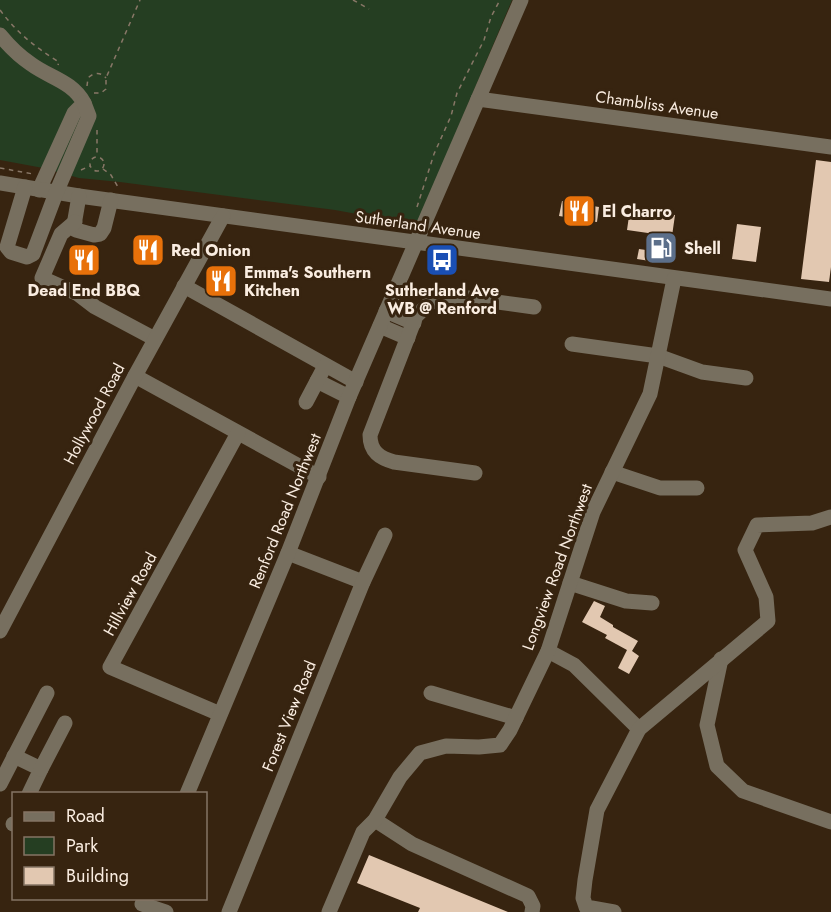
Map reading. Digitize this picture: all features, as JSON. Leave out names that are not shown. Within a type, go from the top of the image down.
[{"type":"street","name":"Renford Road Northwest","points":[[188,792],[288,553],[349,397],[520,0]]},
{"type":"street","points":[[0,34],[15,52],[31,65],[88,95]]},
{"type":"street","points":[[88,95],[89,116],[33,254],[27,258],[11,252],[7,247],[32,189],[74,113],[88,95]]},
{"type":"street","name":"Chambliss Avenue","points":[[478,99],[831,147]]},
{"type":"street","name":"Sutherland Avenue","points":[[0,183],[79,196],[115,194],[223,216],[831,299]]},
{"type":"street","points":[[79,196],[76,230],[94,235],[100,234],[104,228],[115,194]]},
{"type":"street","name":"Hollywood Road","points":[[0,631],[223,216]]},
{"type":"street","points":[[75,222],[62,234],[42,278],[78,294],[95,307],[155,339]]},
{"type":"street","name":"Longview Road Northwest","points":[[513,724],[548,651],[593,512],[650,394],[674,279]]},
{"type":"street","points":[[184,286],[356,382]]},
{"type":"street","points":[[475,473],[382,459],[373,450],[370,435],[418,316],[434,299],[447,295],[534,307]]},
{"type":"street","points":[[386,311],[418,316]]},
{"type":"street","points":[[380,326],[408,338]]},
{"type":"street","points":[[572,344],[658,356],[702,372],[746,378]]},
{"type":"street","points":[[306,402],[325,366]]},
{"type":"street","points":[[135,376],[319,477]]},
{"type":"street","points":[[317,381],[349,397]]},
{"type":"street","name":"Hillview Road","points":[[220,714],[110,668],[238,433]]},
{"type":"street","points":[[612,472],[660,488],[697,488]]},
{"type":"street","points":[[614,912],[586,907],[583,898],[585,880],[597,810],[639,729],[721,658],[768,621],[766,597],[745,550],[757,525],[812,523],[831,517]]},
{"type":"street","name":"Forest View Road","points":[[229,912],[363,582],[385,535]]},
{"type":"street","points":[[288,553],[363,582]]},
{"type":"street","points":[[570,583],[626,601],[652,603]]},
{"type":"street","points":[[548,651],[574,665],[639,729]]},
{"type":"street","points":[[721,658],[707,725],[717,766],[743,791],[831,822]]},
{"type":"street","points":[[0,784],[47,693]]},
{"type":"street","points":[[329,912],[363,832],[400,777],[420,753],[446,746],[500,745],[513,724],[431,693]]},
{"type":"street","points":[[30,792],[65,723]]},
{"type":"street","points":[[14,756],[41,769]]},
{"type":"street","points":[[377,814],[412,844],[528,896],[533,906],[532,912]]},
{"type":"street","points":[[142,905],[166,912]]},
{"type":"path","points":[[106,78],[97,73],[90,76],[87,84],[88,95],[104,92],[107,85],[106,78],[140,0]]},
{"type":"path","points":[[352,0],[369,9]]},
{"type":"path","points":[[416,209],[424,182],[451,116],[457,93],[484,40],[491,17],[500,0]]},
{"type":"path","points":[[0,10],[21,36],[59,62],[56,69]]},
{"type":"path","points":[[98,156],[103,159],[105,163],[103,169],[97,171],[91,168],[90,163],[93,157],[98,156]]},
{"type":"path","points":[[103,169],[111,175],[115,194]]},
{"type":"path","points":[[412,280],[412,298],[418,316]]},
{"type":"green space","points":[[0,0],[512,0],[417,225],[335,210],[79,178],[0,160]]},
{"type":"building","points":[[816,160],[831,162],[829,282],[801,279]]},
{"type":"building","name":"El Charro","points":[[562,201],[599,207],[597,222],[559,216]]},
{"type":"building","points":[[630,209],[675,215],[672,236],[664,253],[663,263],[637,259],[639,249],[653,251],[662,235],[627,230]]},
{"type":"building","points":[[737,224],[761,227],[756,262],[732,259]]},
{"type":"building","name":"Emma's Southern Kitchen","points":[[218,266],[234,275],[223,295],[207,287]]},
{"type":"building","points":[[594,601],[605,606],[600,617],[638,641],[632,651],[639,656],[629,674],[618,668],[627,650],[605,638],[607,635],[582,622]]},
{"type":"building","points":[[369,855],[508,912],[418,912],[420,908],[357,883]]},
{"type":"place","name":"El Charro","points":[[579,211]]},
{"type":"place","name":"Shell","points":[[661,248]]},
{"type":"place","name":"Red Onion","points":[[148,250]]},
{"type":"place","name":"Dead End BBQ","points":[[84,260]]},
{"type":"place","name":"Sutherland Ave WB @ Renford","points":[[442,260]]},
{"type":"place","name":"Emma's Southern Kitchen","points":[[221,281]]}]
